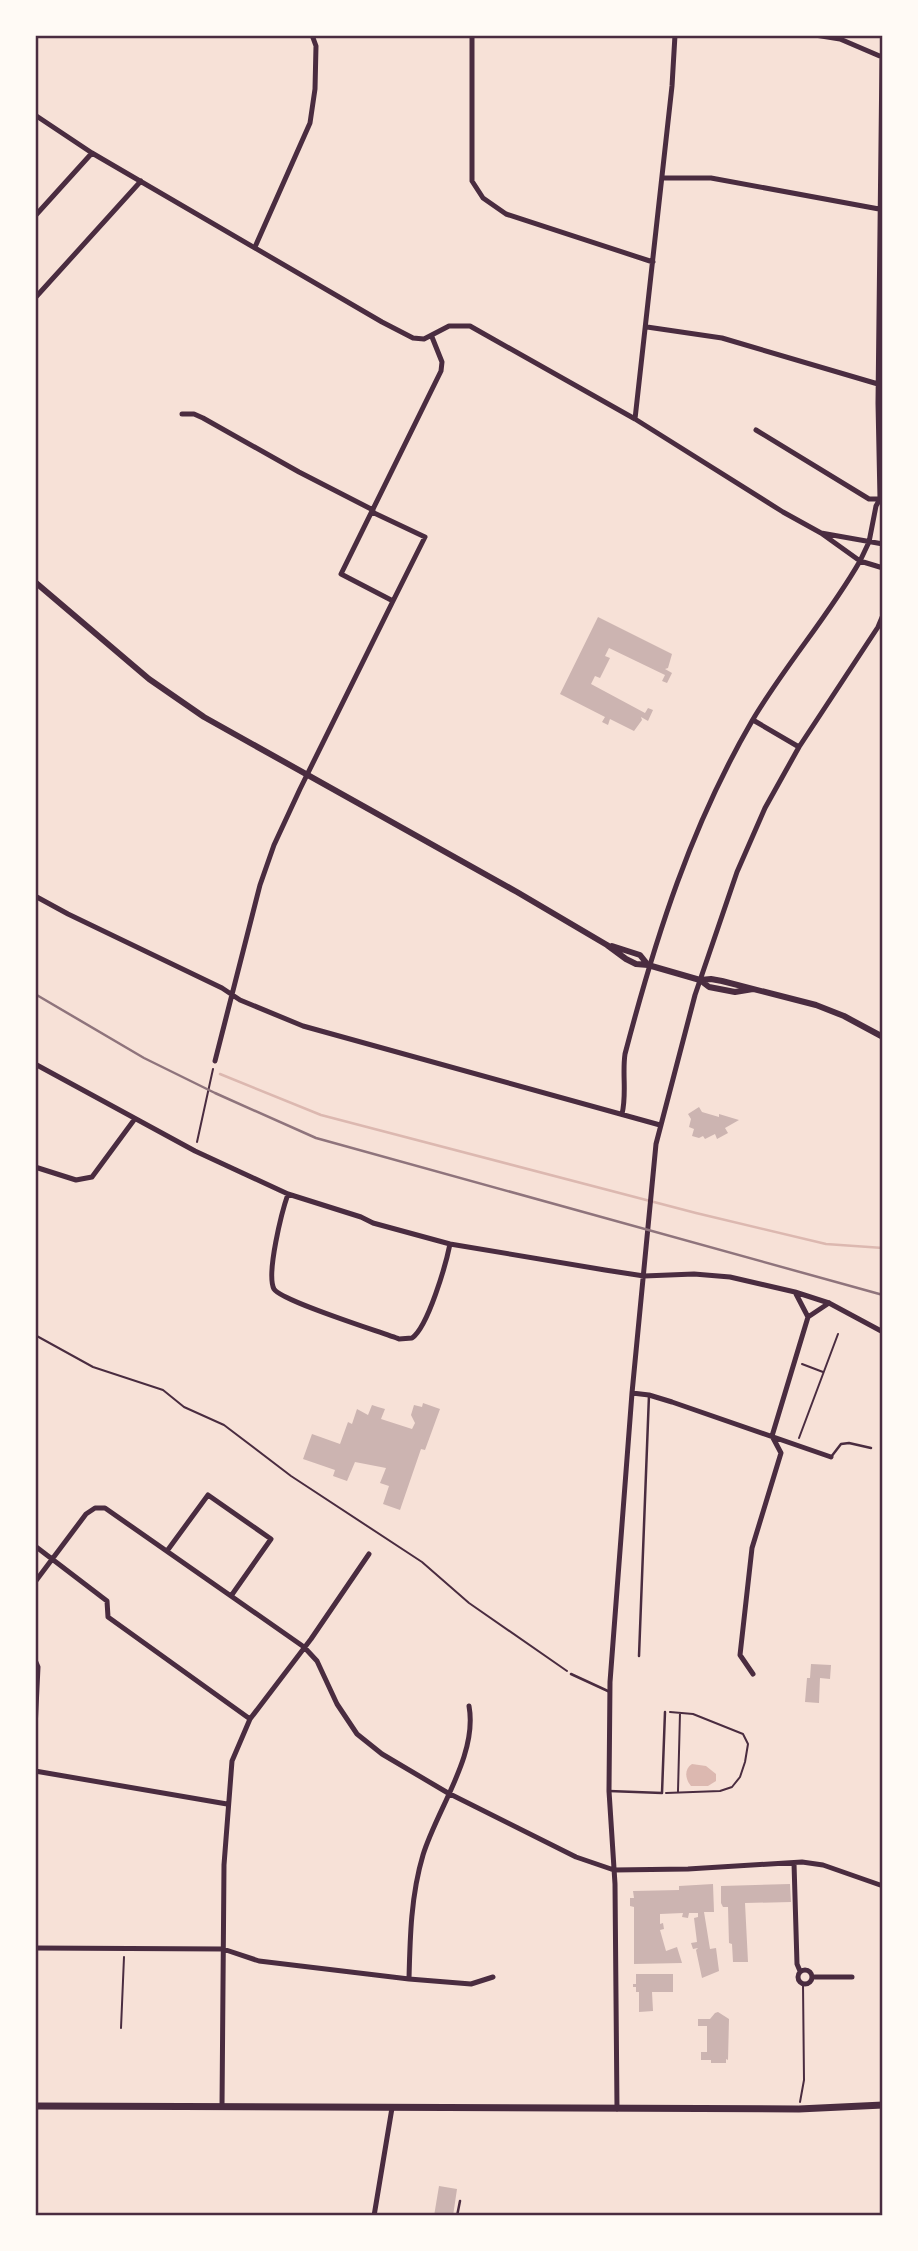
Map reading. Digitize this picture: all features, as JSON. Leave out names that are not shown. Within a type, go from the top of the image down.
[{"type":"main road","points":[[35,2106],[799,2109],[883,2105]]},
{"type":"street","points":[[255,247],[310,123],[315,89],[316,46],[312,35]]},
{"type":"street","points":[[472,35],[472,181],[483,198],[506,214],[653,262]]},
{"type":"street","points":[[635,419],[673,86],[675,35]]},
{"type":"street","points":[[815,35],[840,39],[882,57],[878,384],[882,501]]},
{"type":"street","points":[[35,115],[92,153],[413,338],[432,337],[449,326],[470,326],[635,419],[821,533],[860,561],[883,568]]},
{"type":"street","points":[[35,216],[92,153]]},
{"type":"street","points":[[662,178],[711,178],[879,209]]},
{"type":"street","points":[[35,298],[141,181]]},
{"type":"street","points":[[647,327],[722,338],[878,384]]},
{"type":"street","points":[[393,601],[341,575],[441,371],[442,362],[432,337]]},
{"type":"street","points":[[182,414],[194,414],[203,418],[299,472],[425,537],[283,823],[263,875],[215,1061]]},
{"type":"street","points":[[756,430],[869,499],[882,501]]},
{"type":"street","points":[[622,1114],[625,1054],[648,965],[673,888],[709,803],[752,720],[860,561],[869,542],[876,506],[882,501]]},
{"type":"street","points":[[821,533],[882,544]]},
{"type":"street","points":[[35,582],[149,679],[204,717],[607,945],[640,955],[648,965],[699,980],[711,979],[816,1005],[844,1016],[883,1037]]},
{"type":"street","points":[[617,2109],[614,1870],[609,1791],[610,1692],[632,1393],[660,1125],[699,980],[737,872],[765,808],[799,747],[878,627],[883,615]]},
{"type":"street","points":[[752,720],[799,747]]},
{"type":"street","points":[[35,896],[231,993],[240,1000],[303,1026],[660,1125]]},
{"type":"street","points":[[35,1064],[134,1120],[288,1195],[373,1223],[450,1244],[644,1276],[694,1274],[730,1277],[795,1292],[828,1303],[883,1332]]},
{"type":"street","points":[[35,1167],[76,1180],[92,1177],[134,1120]]},
{"type":"street","points":[[288,1195],[280,1217],[274,1257],[272,1282],[275,1290],[282,1296],[307,1306],[399,1339],[412,1338],[422,1328],[450,1244]]},
{"type":"street","points":[[795,1292],[808,1317]]},
{"type":"street","points":[[753,1674],[740,1655],[742,1626],[752,1548],[781,1453],[772,1436],[808,1317],[828,1303]]},
{"type":"street","points":[[632,1393],[649,1395],[831,1457]]},
{"type":"street","points":[[167,1551],[208,1495],[271,1539],[231,1596]]},
{"type":"street","points":[[35,1583],[86,1514],[95,1508],[105,1508],[304,1647],[317,1661],[337,1704],[357,1734],[395,1764],[576,1857],[614,1870],[794,1863],[823,1865],[883,1885]]},
{"type":"street","points":[[35,1546],[107,1601],[108,1618],[250,1719]]},
{"type":"street","points":[[222,2107],[227,1804],[233,1760],[250,1719],[369,1554]]},
{"type":"street","points":[[35,1660],[38,1667],[35,1728]]},
{"type":"street","points":[[409,1979],[415,1884],[423,1853],[464,1755],[472,1722],[469,1706]]},
{"type":"street","points":[[35,1771],[227,1804]]},
{"type":"street","points":[[794,1863],[797,1964],[800,1971],[797,1978],[803,1984],[808,1983],[812,1977]]},
{"type":"street","points":[[35,1948],[223,1950],[259,1961],[409,1979],[471,1984],[493,1977]]},
{"type":"street","points":[[800,1971],[808,1970],[812,1977]]},
{"type":"street","points":[[812,1977],[852,1977]]},
{"type":"street","points":[[374,2216],[392,2108]]},
{"type":"lane","points":[[639,1656],[649,1395]]},
{"type":"lane","points":[[831,1457],[841,1444],[871,1448]]},
{"type":"lane","points":[[571,1674],[610,1692]]},
{"type":"lane","points":[[609,1791],[662,1793],[665,1712]]},
{"type":"lane","points":[[457,2216],[460,2201]]},
{"type":"path","points":[[195,1151],[215,1061]]},
{"type":"path","points":[[796,1445],[838,1334]]},
{"type":"path","points":[[35,1335],[93,1367],[163,1390],[184,1406],[224,1425],[291,1476],[422,1562],[469,1603],[571,1674]]},
{"type":"path","points":[[793,1361],[824,1373]]},
{"type":"path","points":[[662,1793],[720,1791],[732,1787],[740,1777],[748,1744],[743,1734],[693,1714],[665,1712]]},
{"type":"path","points":[[678,1792],[680,1712]]},
{"type":"path","points":[[121,2028],[125,1949]]},
{"type":"path","points":[[799,2109],[804,2080],[803,1984]]},
{"type":"shaded area","points":[[692,1764],[706,1766],[716,1774],[716,1781],[708,1786],[691,1786],[686,1774]]},
{"type":"building","points":[[598,617],[672,654],[668,668],[665,669],[672,673],[667,683],[662,681],[665,675],[609,648],[605,656],[610,658],[600,678],[595,676],[591,684],[645,713],[648,708],[653,710],[648,721],[641,717],[642,720],[634,731],[610,719],[608,725],[602,722],[605,717],[560,694]]},
{"type":"building","points":[[699,1107],[702,1112],[739,1120],[725,1128],[728,1133],[717,1139],[715,1134],[705,1139],[703,1136],[692,1136],[694,1129],[689,1127],[691,1119],[688,1114]]},
{"type":"building","points":[[423,1403],[440,1409],[425,1450],[421,1449],[400,1510],[383,1504],[389,1486],[380,1483],[386,1468],[355,1462],[347,1481],[333,1476],[335,1470],[303,1459],[312,1434],[340,1444],[348,1422],[352,1424],[357,1409],[368,1415],[372,1405],[385,1409],[381,1419],[412,1429],[415,1423],[411,1415],[414,1405],[422,1407]]},
{"type":"building","points":[[811,1664],[831,1665],[830,1679],[820,1678],[819,1703],[805,1702]]},
{"type":"building","points":[[713,1884],[714,1912],[704,1912],[710,1949],[716,1948],[719,1971],[702,1978],[696,1950],[698,1948],[693,1949],[691,1943],[697,1942],[694,1918],[698,1917],[698,1913],[689,1913],[688,1918],[682,1917],[683,1913],[660,1914],[660,1924],[663,1923],[664,1929],[660,1930],[666,1951],[677,1947],[682,1963],[634,1964],[634,1907],[630,1906],[630,1898],[634,1898],[633,1891],[679,1890],[679,1886]]},
{"type":"building","points":[[790,1884],[791,1902],[745,1903],[748,1962],[733,1962],[732,1944],[729,1943],[728,1907],[723,1907],[721,1903],[721,1886]]},
{"type":"building","points":[[636,1974],[673,1974],[673,1992],[652,1992],[653,2011],[639,2012],[639,1992],[633,1987],[633,1984],[636,1984]]},
{"type":"building","points":[[718,2012],[729,2019],[726,2063],[701,2060],[701,2052],[707,2052],[707,2026],[698,2026],[698,2019],[710,2019]]},
{"type":"building","points":[[439,2186],[457,2189],[453,2216],[434,2216]]},
{"type":"waterway","points":[[220,1074],[321,1115],[696,1213],[826,1244],[883,1248]]},
{"type":"railway","points":[[35,994],[144,1058],[316,1138],[883,1295]]}]
